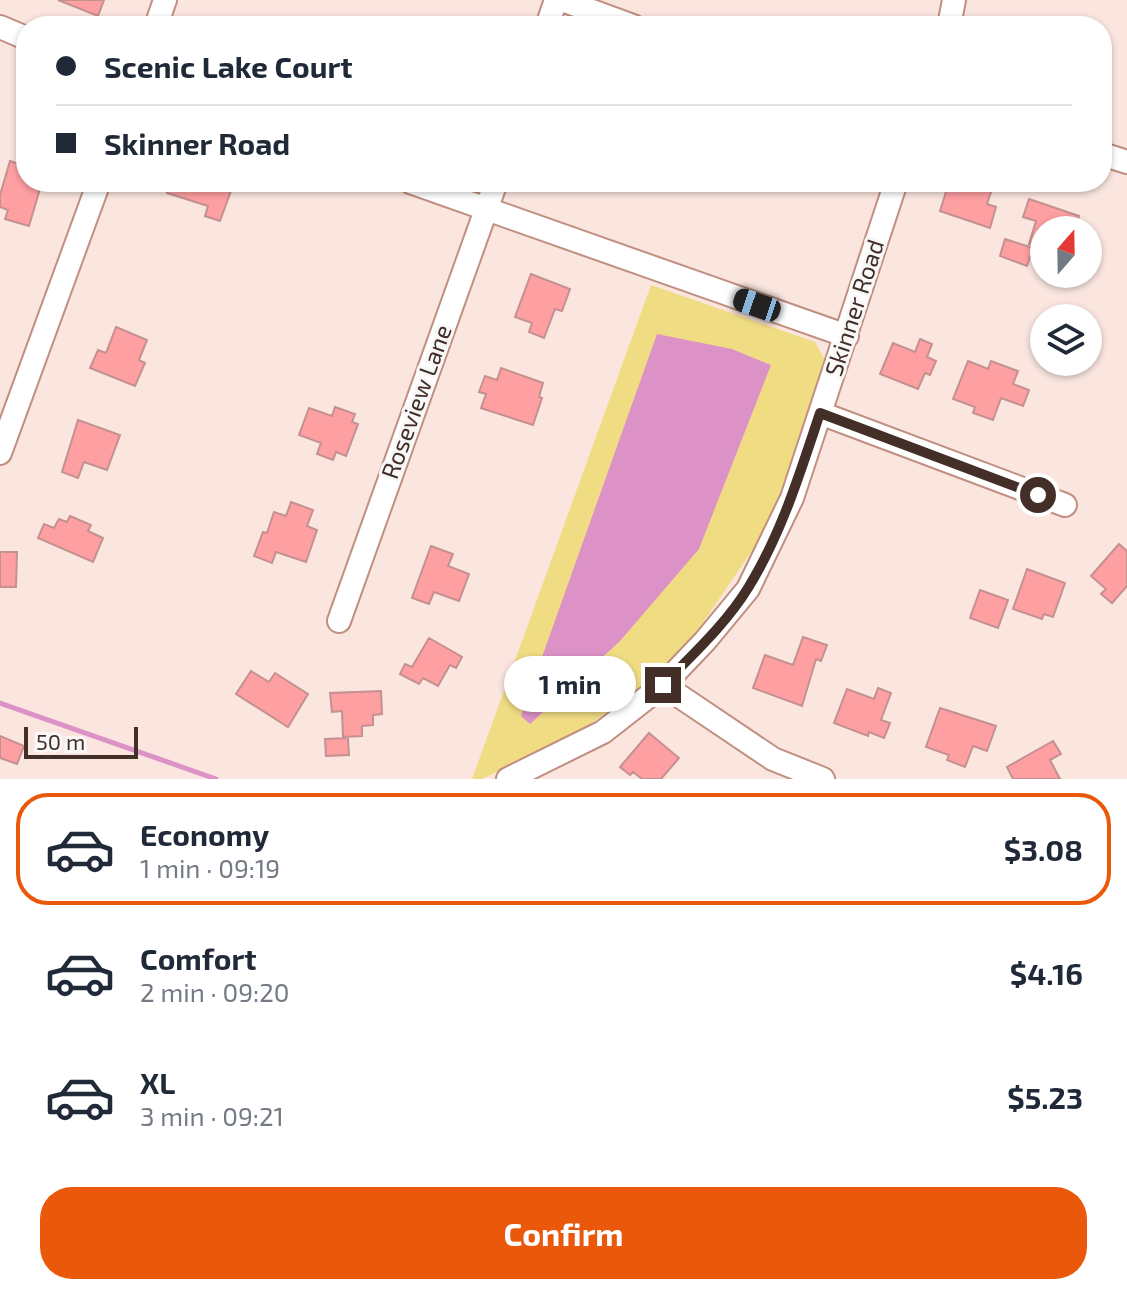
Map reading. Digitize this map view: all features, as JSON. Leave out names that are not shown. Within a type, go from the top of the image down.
[{"type":"street","points":[[559,0],[605,16]]},
{"type":"street","points":[[0,453],[95,192]]},
{"type":"street","points":[[437,192],[847,336]]},
{"type":"street","name":"Roseview Lane","points":[[339,621],[492,192]]},
{"type":"street","name":"Skinner Road","points":[[508,779],[603,732],[663,685],[748,589],[792,498],[893,192]]},
{"type":"street","points":[[820,413],[1065,505]]},
{"type":"street","points":[[663,685],[773,759],[823,779]]},
{"type":"shaded area","points":[[651,285],[815,342],[826,362],[769,526],[672,668],[571,737],[482,779],[472,779]]},
{"type":"shaded area","points":[[657,334],[732,349],[771,365],[699,549],[620,641],[530,724],[521,716]]},
{"type":"building","points":[[58,0],[104,0],[98,16]]},
{"type":"building","points":[[10,161],[16,163],[16,192],[39,192],[29,226],[5,219],[8,210],[0,207],[0,195]]},
{"type":"building","points":[[231,192],[220,221],[205,216],[208,206],[167,193]]},
{"type":"building","points":[[946,192],[991,192],[987,204],[996,207],[990,228],[940,211]]},
{"type":"building","points":[[1029,199],[1079,216],[1030,216],[1030,219],[1023,217]]},
{"type":"building","points":[[1005,239],[1030,247],[1027,266],[1000,256]]},
{"type":"building","points":[[531,274],[570,289],[562,311],[555,309],[544,338],[529,332],[532,323],[515,317]]},
{"type":"building","points":[[116,327],[147,340],[139,360],[145,363],[135,386],[90,368],[98,350],[106,353]]},
{"type":"building","points":[[920,339],[932,344],[927,357],[936,361],[930,375],[925,373],[918,389],[880,374],[893,343],[915,352]]},
{"type":"building","points":[[968,361],[988,369],[991,361],[1018,371],[1013,384],[1029,390],[1023,406],[1001,398],[993,420],[973,413],[975,407],[953,399]]},
{"type":"building","points":[[501,368],[543,383],[539,397],[542,398],[533,425],[481,408],[486,394],[479,392],[485,376],[497,380]]},
{"type":"building","points":[[335,407],[355,414],[352,422],[358,424],[346,456],[336,452],[333,460],[317,454],[321,443],[299,435],[309,408],[332,416]]},
{"type":"building","points":[[78,420],[120,435],[107,470],[84,462],[78,478],[62,472]]},
{"type":"building","points":[[291,502],[313,510],[307,526],[317,530],[306,562],[276,552],[272,563],[254,556],[274,512],[286,516]]},
{"type":"building","points":[[70,516],[91,525],[88,531],[103,538],[93,562],[38,538],[44,524],[54,528],[59,519],[67,522]]},
{"type":"building","points":[[1119,544],[1127,551],[1127,586],[1112,603],[1101,594],[1106,589],[1091,576]]},
{"type":"building","points":[[431,546],[453,554],[448,566],[469,574],[459,601],[434,592],[429,604],[412,598]]},
{"type":"building","points":[[0,552],[17,552],[16,587],[0,587]]},
{"type":"building","points":[[1027,569],[1065,583],[1053,617],[1044,614],[1042,619],[1013,609]]},
{"type":"building","points":[[980,590],[1008,600],[998,628],[970,618]]},
{"type":"building","points":[[803,637],[827,645],[821,661],[816,659],[802,706],[753,688],[765,655],[793,665]]},
{"type":"building","points":[[429,638],[462,657],[456,668],[450,665],[438,686],[423,678],[419,684],[400,674],[405,664],[412,667]]},
{"type":"building","points":[[251,671],[269,682],[275,673],[308,694],[288,727],[236,694]]},
{"type":"building","points":[[878,688],[891,693],[881,720],[890,723],[884,738],[869,732],[868,736],[834,723],[847,689],[874,699]]},
{"type":"building","points":[[381,691],[382,714],[373,715],[373,725],[362,726],[362,736],[343,737],[342,711],[332,712],[330,693]]},
{"type":"building","points":[[940,708],[996,726],[987,751],[973,746],[965,767],[947,760],[949,755],[926,747]]},
{"type":"building","points":[[649,733],[679,758],[661,779],[642,779],[620,767]]},
{"type":"building","points":[[0,736],[24,746],[17,764],[0,758]]},
{"type":"building","points":[[348,738],[349,755],[326,756],[325,739]]},
{"type":"building","points":[[1053,741],[1061,754],[1050,760],[1060,779],[1013,779],[1007,767]]},
{"type":"waterway","points":[[0,703],[216,779]]},
{"type":"route","points":[[663,685],[748,589],[792,498],[820,413],[1038,495]]}]
